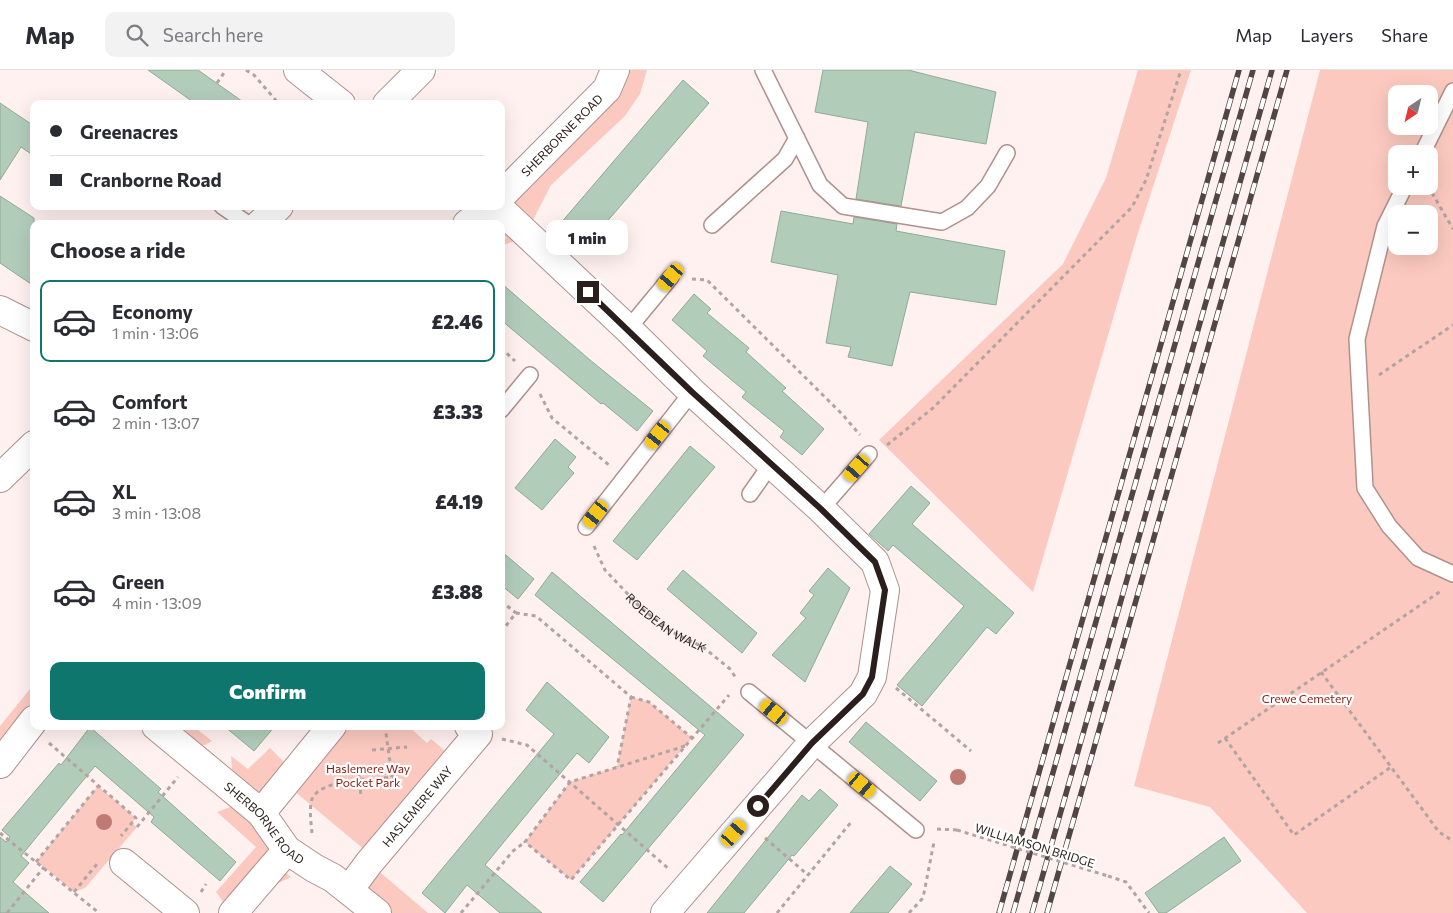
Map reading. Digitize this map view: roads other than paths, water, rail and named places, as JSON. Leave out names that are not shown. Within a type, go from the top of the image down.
[{"type":"street","points":[[298,70],[336,100]]},
{"type":"street","points":[[391,100],[421,70]]},
{"type":"street","name":"SHERBORNE ROAD","points":[[505,192],[607,89],[615,70]]},
{"type":"street","points":[[264,220],[275,210]]},
{"type":"street","points":[[472,220],[486,210]]},
{"type":"street","points":[[500,210],[628,329],[692,392],[821,509],[875,562],[885,590],[872,677],[863,694],[812,743],[665,913]]},
{"type":"street","points":[[0,310],[30,325]]},
{"type":"street","points":[[0,478],[30,448]]},
{"type":"street","name":"SHERBORNE ROAD","points":[[161,730],[261,813],[287,850],[333,878],[377,913]]},
{"type":"street","points":[[261,813],[329,730]]},
{"type":"street","name":"HASLEMERE WAY","points":[[349,890],[474,730]]},
{"type":"street","points":[[0,764],[40,731]]},
{"type":"street","points":[[233,913],[287,850]]},
{"type":"street","points":[[113,860],[185,913]]},
{"type":"lane","points":[[763,70],[820,185],[843,206],[942,222],[967,208],[988,186],[1006,153]]},
{"type":"lane","points":[[1426,145],[1453,92]]},
{"type":"lane","points":[[712,225],[785,160],[797,138]]},
{"type":"lane","points":[[1401,195],[1386,226],[1357,339],[1365,488],[1389,526],[1418,558],[1453,574]]},
{"type":"lane","points":[[228,210],[242,220]]},
{"type":"lane","points":[[628,329],[671,277]]},
{"type":"lane","points":[[505,405],[530,375]]},
{"type":"lane","points":[[586,527],[692,392]]},
{"type":"lane","points":[[821,509],[872,453]]},
{"type":"lane","points":[[750,494],[771,464]]},
{"type":"lane","points":[[744,687],[916,830]]},
{"type":"railway","points":[[999,913],[1239,70]]},
{"type":"railway","points":[[1013,913],[1253,70]]},
{"type":"railway","points":[[1032,913],[1272,70]]},
{"type":"railway","points":[[1047,913],[1287,70]]},
{"type":"park label","name":"Crewe Cemetery","points":[[1307,698]]},
{"type":"park label","name":"Haslemere Way Pocket Park","points":[[368,775]]}]
